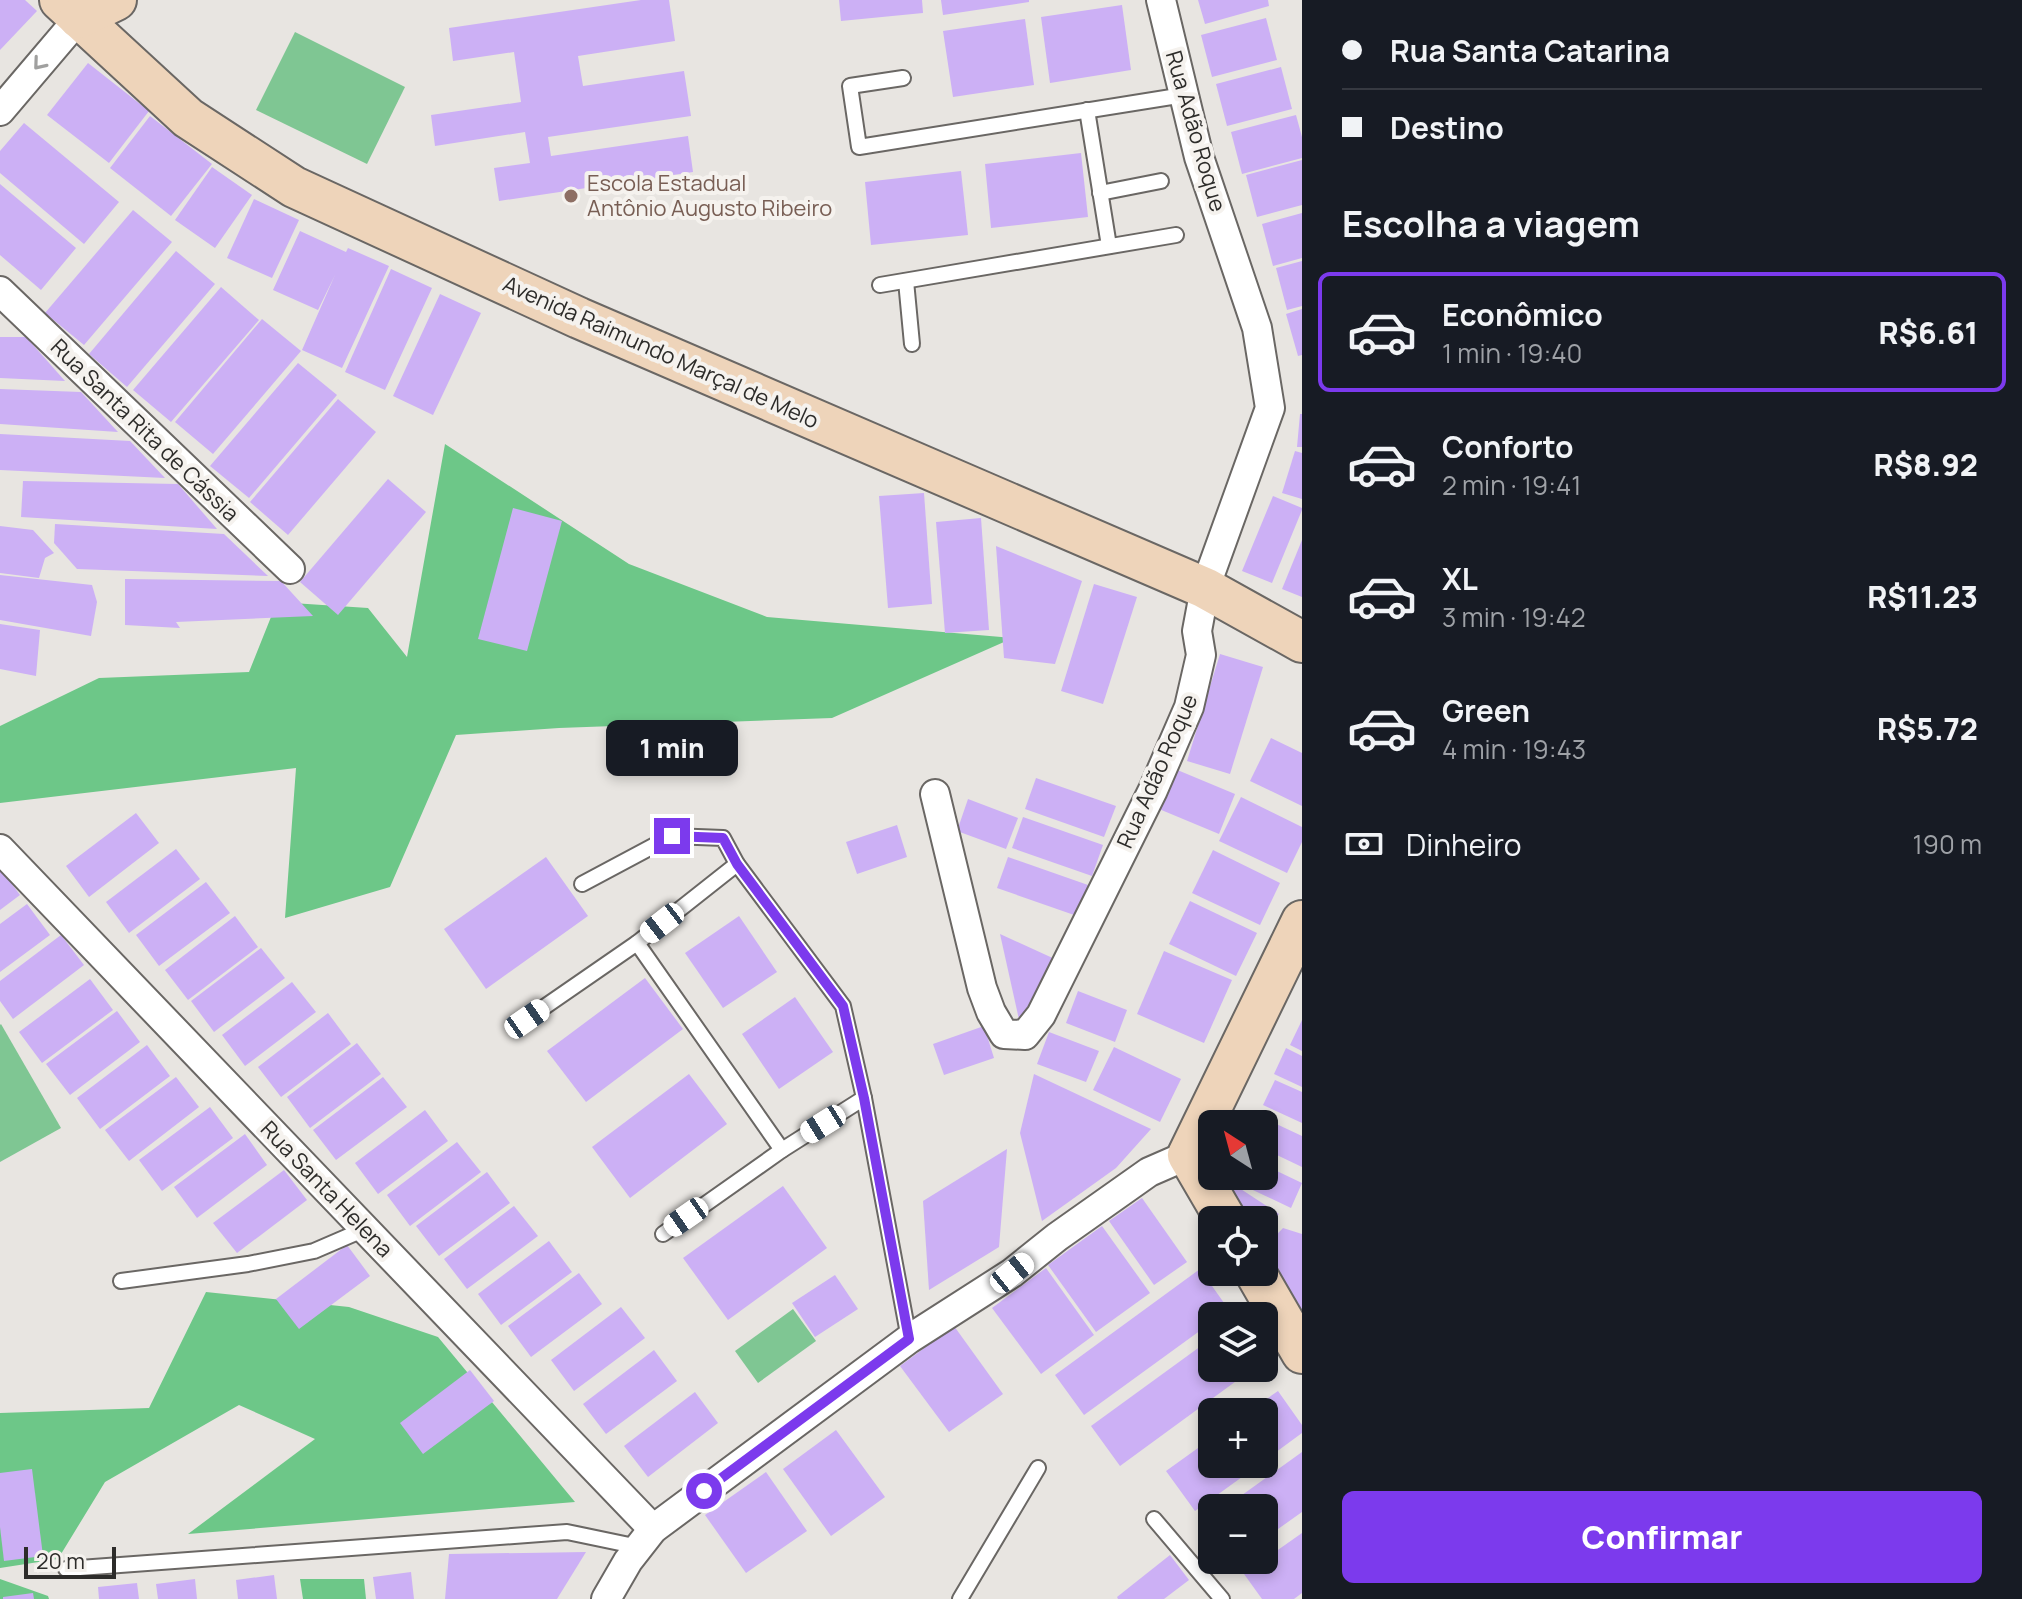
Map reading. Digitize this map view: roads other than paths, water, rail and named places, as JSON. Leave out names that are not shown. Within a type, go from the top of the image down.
[{"type":"street","points":[[0,111],[70,9],[116,0]]},
{"type":"street","name":"Rua Adão Roque","points":[[935,794],[982,988],[1004,1034],[1025,1035],[1041,1015],[1153,790],[1189,707],[1201,655],[1197,631],[1205,588],[1270,408],[1257,328],[1199,157],[1161,0]]},
{"type":"street","name":"Avenida Raimundo Marçal de Melo","points":[[70,9],[188,118],[294,187],[579,318],[1205,588],[1302,642]]},
{"type":"street","name":"Rua Santa Rita de Cássia","points":[[0,291],[290,569]]},
{"type":"street","name":"Rua Santa Helena","points":[[0,849],[365,1229],[646,1538]]},
{"type":"street","points":[[606,1599],[646,1538],[909,1339],[1012,1273],[1149,1172],[1188,1155],[1302,921]]},
{"type":"street","points":[[1188,1155],[1218,1206]]},
{"type":"street","points":[[1263,1286],[1302,1353]]},
{"type":"lane","points":[[903,78],[850,86],[859,147],[1184,95]]},
{"type":"lane","points":[[1087,110],[1109,246]]},
{"type":"lane","points":[[1100,193],[1161,181]]},
{"type":"lane","points":[[880,285],[1176,235]]},
{"type":"lane","points":[[906,281],[912,344]]},
{"type":"lane","points":[[582,884],[672,836],[723,838],[737,864],[843,1006],[864,1098],[909,1339]]},
{"type":"lane","points":[[527,1019],[637,943],[737,864]]},
{"type":"lane","points":[[637,943],[782,1150]]},
{"type":"lane","points":[[663,1234],[782,1150],[864,1098]]},
{"type":"lane","points":[[121,1281],[248,1264],[314,1251],[365,1229]]},
{"type":"lane","points":[[960,1599],[1038,1468]]},
{"type":"lane","points":[[1154,1519],[1222,1599]]},
{"type":"lane","points":[[66,1569],[567,1532],[646,1538]]},
{"type":"place","name":"Escola Estadual Antônio Augusto Ribeiro","points":[[571,196]]}]
